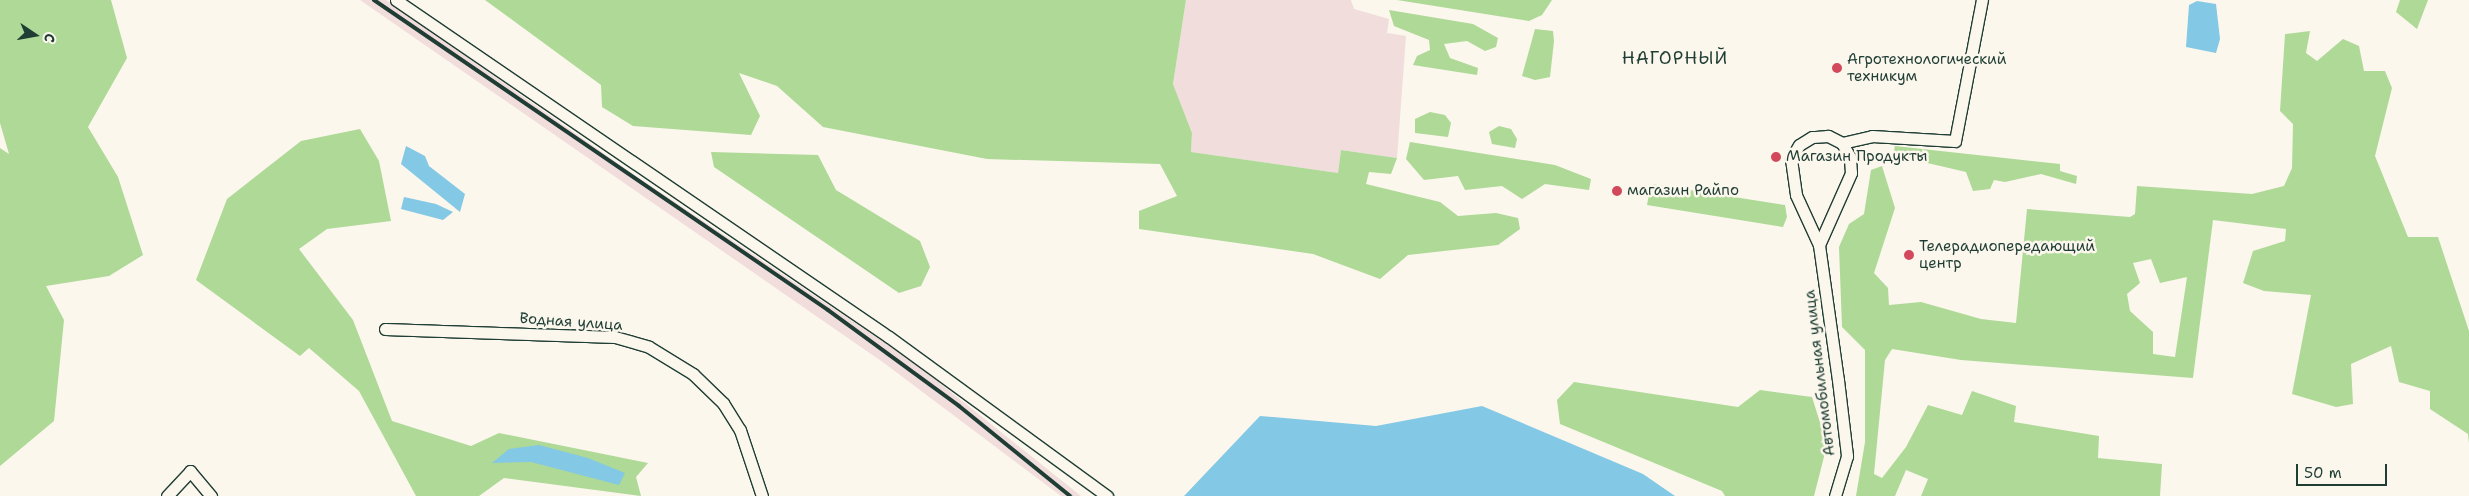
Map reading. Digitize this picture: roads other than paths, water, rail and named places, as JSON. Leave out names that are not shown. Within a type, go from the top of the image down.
[{"type":"street","points":[[396,0],[889,337],[1107,496]]},
{"type":"street","points":[[1842,143],[1872,136],[1954,141],[1982,0]]},
{"type":"street","points":[[1828,136],[1842,143],[1850,157],[1851,173],[1819,245],[1796,195],[1792,159],[1799,145],[1812,137],[1828,136]]},
{"type":"street","name":"Автомобильная улица","points":[[1819,245],[1847,456],[1835,496]]},
{"type":"street","name":"Водная улица","points":[[385,329],[615,337],[649,347],[693,374],[722,403],[740,430],[762,496]]},
{"type":"street","points":[[167,496],[190,471],[212,496]]},
{"type":"water","points":[[2197,1],[2216,4],[2220,39],[2216,53],[2186,47],[2189,5]]},
{"type":"water","points":[[406,146],[425,156],[429,166],[465,194],[460,212],[401,164]]},
{"type":"water","points":[[404,197],[436,204],[453,212],[443,220],[401,209]]},
{"type":"water","points":[[1482,406],[1643,474],[1675,496],[1184,496],[1260,416],[1376,426]]},
{"type":"water","points":[[539,445],[588,458],[625,473],[619,485],[531,462],[492,463],[509,449]]},
{"type":"railway","points":[[374,0],[828,310],[959,406],[1070,496]]},
{"type":"place","name":"Агротехнологический техникум","points":[[1837,68]]},
{"type":"place","name":"Магазин Продукты","points":[[1776,157]]},
{"type":"place","name":"магазин Райпо","points":[[1617,191]]},
{"type":"place","name":"Телерадиопередающий центр","points":[[1909,255]]},
{"type":"district","name":"НАГОРНЫЙ","points":[[1675,58]]}]
